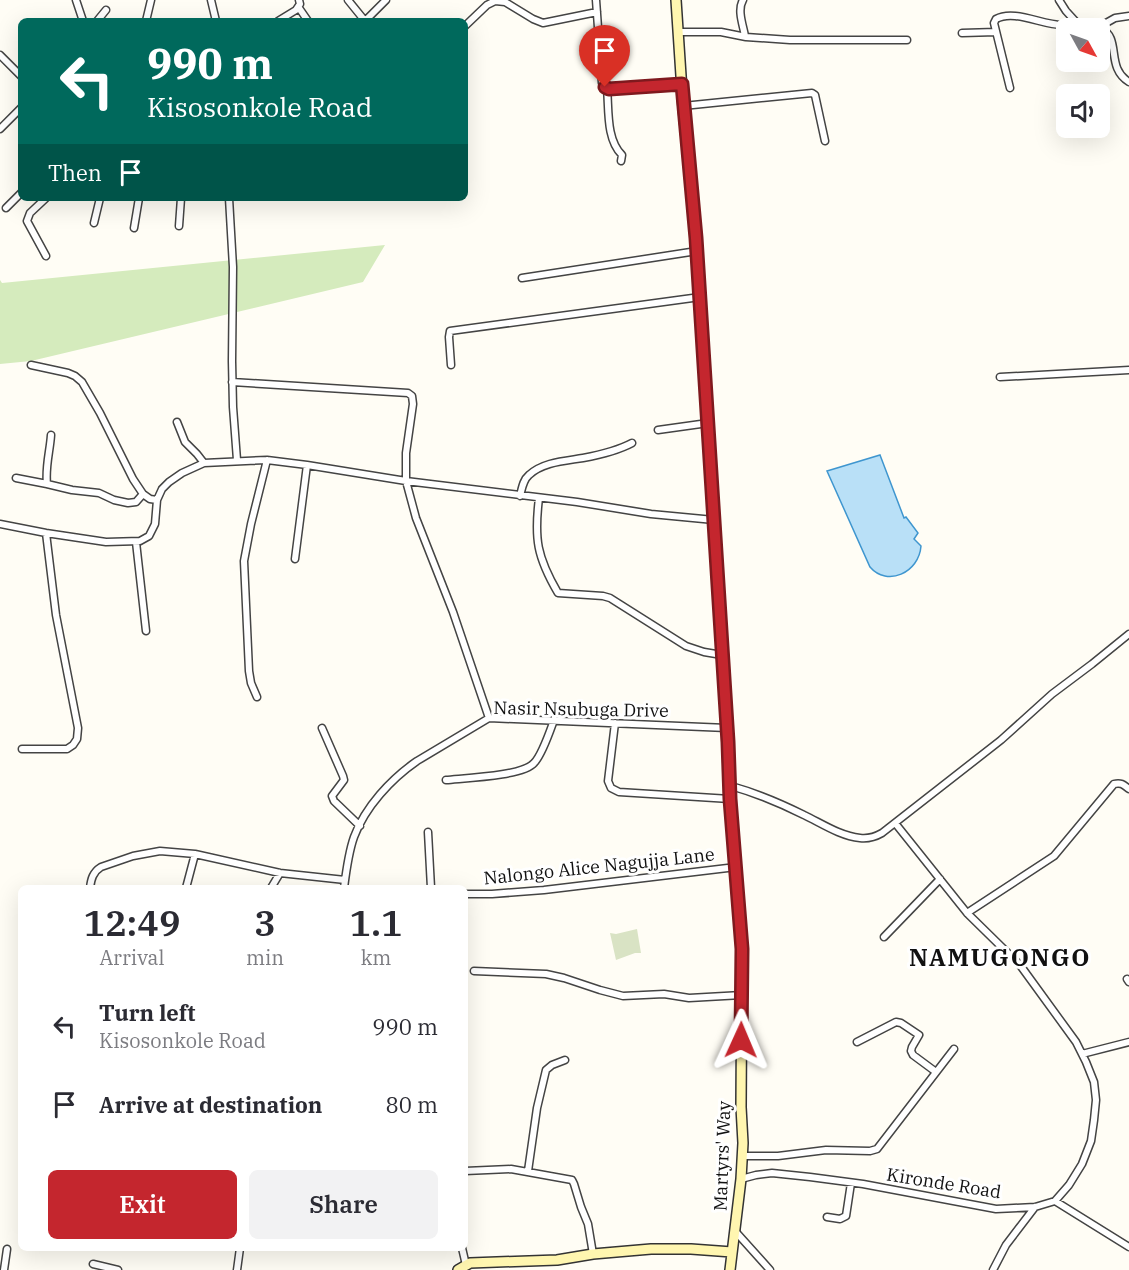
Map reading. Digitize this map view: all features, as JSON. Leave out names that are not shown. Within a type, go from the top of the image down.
[{"type":"main road","name":"Martyrs' Way","points":[[676,0],[683,106],[697,251],[730,799],[742,949],[742,1156],[730,1270]]},
{"type":"main road","points":[[462,1268],[471,1263],[557,1260],[592,1254],[651,1249],[732,1252]]},
{"type":"street","points":[[76,0],[82,18]]},
{"type":"street","points":[[147,18],[151,0]]},
{"type":"street","points":[[211,0],[215,18]]},
{"type":"street","points":[[299,0],[298,8],[306,18]]},
{"type":"street","points":[[348,0],[363,18]]},
{"type":"street","points":[[368,18],[386,0]]},
{"type":"street","points":[[596,0],[610,132],[616,150],[622,155],[621,161]]},
{"type":"street","points":[[743,0],[740,10],[744,36]]},
{"type":"street","points":[[468,23],[487,5],[495,1],[505,2],[543,23],[597,12]]},
{"type":"street","points":[[1062,1],[1074,18]]},
{"type":"street","points":[[283,18],[298,8]]},
{"type":"street","points":[[99,18],[106,10]]},
{"type":"street","points":[[1010,88],[994,23],[996,19],[1003,16],[1014,16],[1056,24]]},
{"type":"street","points":[[1110,21],[1129,16]]},
{"type":"street","points":[[678,32],[721,32],[790,40],[907,40]]},
{"type":"street","points":[[963,33],[996,32]]},
{"type":"street","points":[[1110,36],[1118,72],[1129,82]]},
{"type":"street","points":[[0,55],[18,73]]},
{"type":"street","points":[[607,88],[682,84]]},
{"type":"street","points":[[683,106],[812,93],[815,95],[825,141]]},
{"type":"street","points":[[0,129],[18,111]]},
{"type":"street","points":[[6,208],[18,196]]},
{"type":"street","points":[[43,201],[30,213],[27,221],[46,256]]},
{"type":"street","points":[[94,223],[99,201]]},
{"type":"street","points":[[134,228],[138,201]]},
{"type":"street","points":[[179,226],[181,201]]},
{"type":"street","points":[[229,201],[232,267],[232,382],[237,460]]},
{"type":"street","points":[[522,278],[697,251]]},
{"type":"street","points":[[451,365],[450,331],[700,297]]},
{"type":"street","points":[[31,365],[68,373],[82,382],[133,480],[143,494],[150,499],[157,500]]},
{"type":"street","points":[[1000,377],[1129,370]]},
{"type":"street","points":[[232,382],[411,394],[413,404],[406,453],[406,481],[416,518],[453,612],[489,718]]},
{"type":"street","points":[[177,422],[185,442],[204,463]]},
{"type":"street","points":[[658,430],[708,423]]},
{"type":"street","points":[[47,484],[51,435]]},
{"type":"street","points":[[520,496],[524,481],[529,474],[539,468],[562,461],[584,458],[632,443]]},
{"type":"street","points":[[0,524],[106,542],[136,542],[146,539],[152,531],[155,524],[157,500],[162,489],[169,482],[204,463],[237,460],[267,460],[307,465],[406,481],[577,502],[651,514],[714,520]]},
{"type":"street","points":[[258,697],[251,683],[249,671],[244,561],[267,460]]},
{"type":"street","points":[[295,559],[307,465]]},
{"type":"street","points":[[16,478],[99,494],[128,503],[136,502],[143,494]]},
{"type":"street","points":[[539,498],[536,523],[537,546],[546,573],[558,593],[610,598],[686,646],[722,655]]},
{"type":"street","points":[[22,749],[67,749],[77,739],[78,728],[56,615],[46,533]]},
{"type":"street","points":[[136,542],[146,631]]},
{"type":"street","points":[[730,786],[775,801],[845,835],[874,837],[1001,740],[1052,694],[1129,634]]},
{"type":"street","name":"Nasir Nsubuga Drive","points":[[344,885],[354,838],[380,796],[407,768],[489,718],[727,728]]},
{"type":"street","points":[[446,780],[526,769],[538,758],[554,720]]},
{"type":"street","points":[[615,723],[608,781],[613,790],[639,794],[730,799]]},
{"type":"street","points":[[322,728],[344,780],[332,796],[334,801],[360,826]]},
{"type":"street","points":[[967,913],[1054,856],[1114,784],[1124,784],[1129,789]]},
{"type":"street","points":[[895,823],[967,913],[1020,965],[1076,1042],[1094,1082],[1095,1120],[1091,1140],[1082,1164],[1069,1185],[1055,1201],[1129,1247]]},
{"type":"street","points":[[428,832],[431,885]]},
{"type":"street","points":[[90,885],[92,876],[101,867],[133,856],[160,851],[195,854],[280,873],[345,880]]},
{"type":"street","points":[[187,885],[195,854]]},
{"type":"street","name":"Nalongo Alice Nagujja Lane","points":[[468,894],[544,891],[736,867]]},
{"type":"street","points":[[273,885],[280,873]]},
{"type":"street","points":[[884,937],[940,879]]},
{"type":"street","points":[[474,971],[555,975],[623,996],[664,994],[689,998],[742,995]]},
{"type":"street","points":[[857,1042],[896,1022],[901,1023],[920,1035],[912,1047],[913,1055],[936,1072]]},
{"type":"street","points":[[1082,1054],[1129,1042]]},
{"type":"street","points":[[742,1156],[778,1156],[833,1150],[873,1150],[880,1147],[954,1049]]},
{"type":"street","points":[[528,1172],[537,1108],[546,1070],[565,1060]]},
{"type":"street","points":[[468,1171],[511,1169],[567,1178],[573,1182],[588,1224],[592,1254]]},
{"type":"street","name":"Kironde Road","points":[[741,1179],[772,1173],[851,1183],[996,1209],[1035,1207],[1055,1201]]},
{"type":"street","points":[[827,1217],[840,1219],[846,1216],[851,1183]]},
{"type":"street","points":[[993,1270],[1006,1245],[1035,1207]]},
{"type":"street","points":[[735,1231],[770,1270]]},
{"type":"street","points":[[4,1270],[7,1249]]},
{"type":"street","points":[[237,1270],[240,1251]]},
{"type":"street","points":[[462,1251],[462,1268]]},
{"type":"street","points":[[557,1260],[558,1270]]},
{"type":"street","points":[[93,1264],[118,1270]]},
{"type":"green space","points":[[385,245],[363,282],[31,361],[0,364],[0,280],[2,283]]},
{"type":"green space","points":[[637,929],[641,953],[616,960],[610,933],[616,934]]},
{"type":"water","points":[[880,455],[904,518],[906,517],[918,533],[914,539],[921,546],[915,563],[908,570],[893,576],[877,573],[870,567],[827,471]]},
{"type":"district","name":"NAMUGONGO","points":[[1000,957]]},
{"type":"route","points":[[605,87],[609,89],[682,84],[697,251],[730,799],[742,949],[741,1040]]}]
